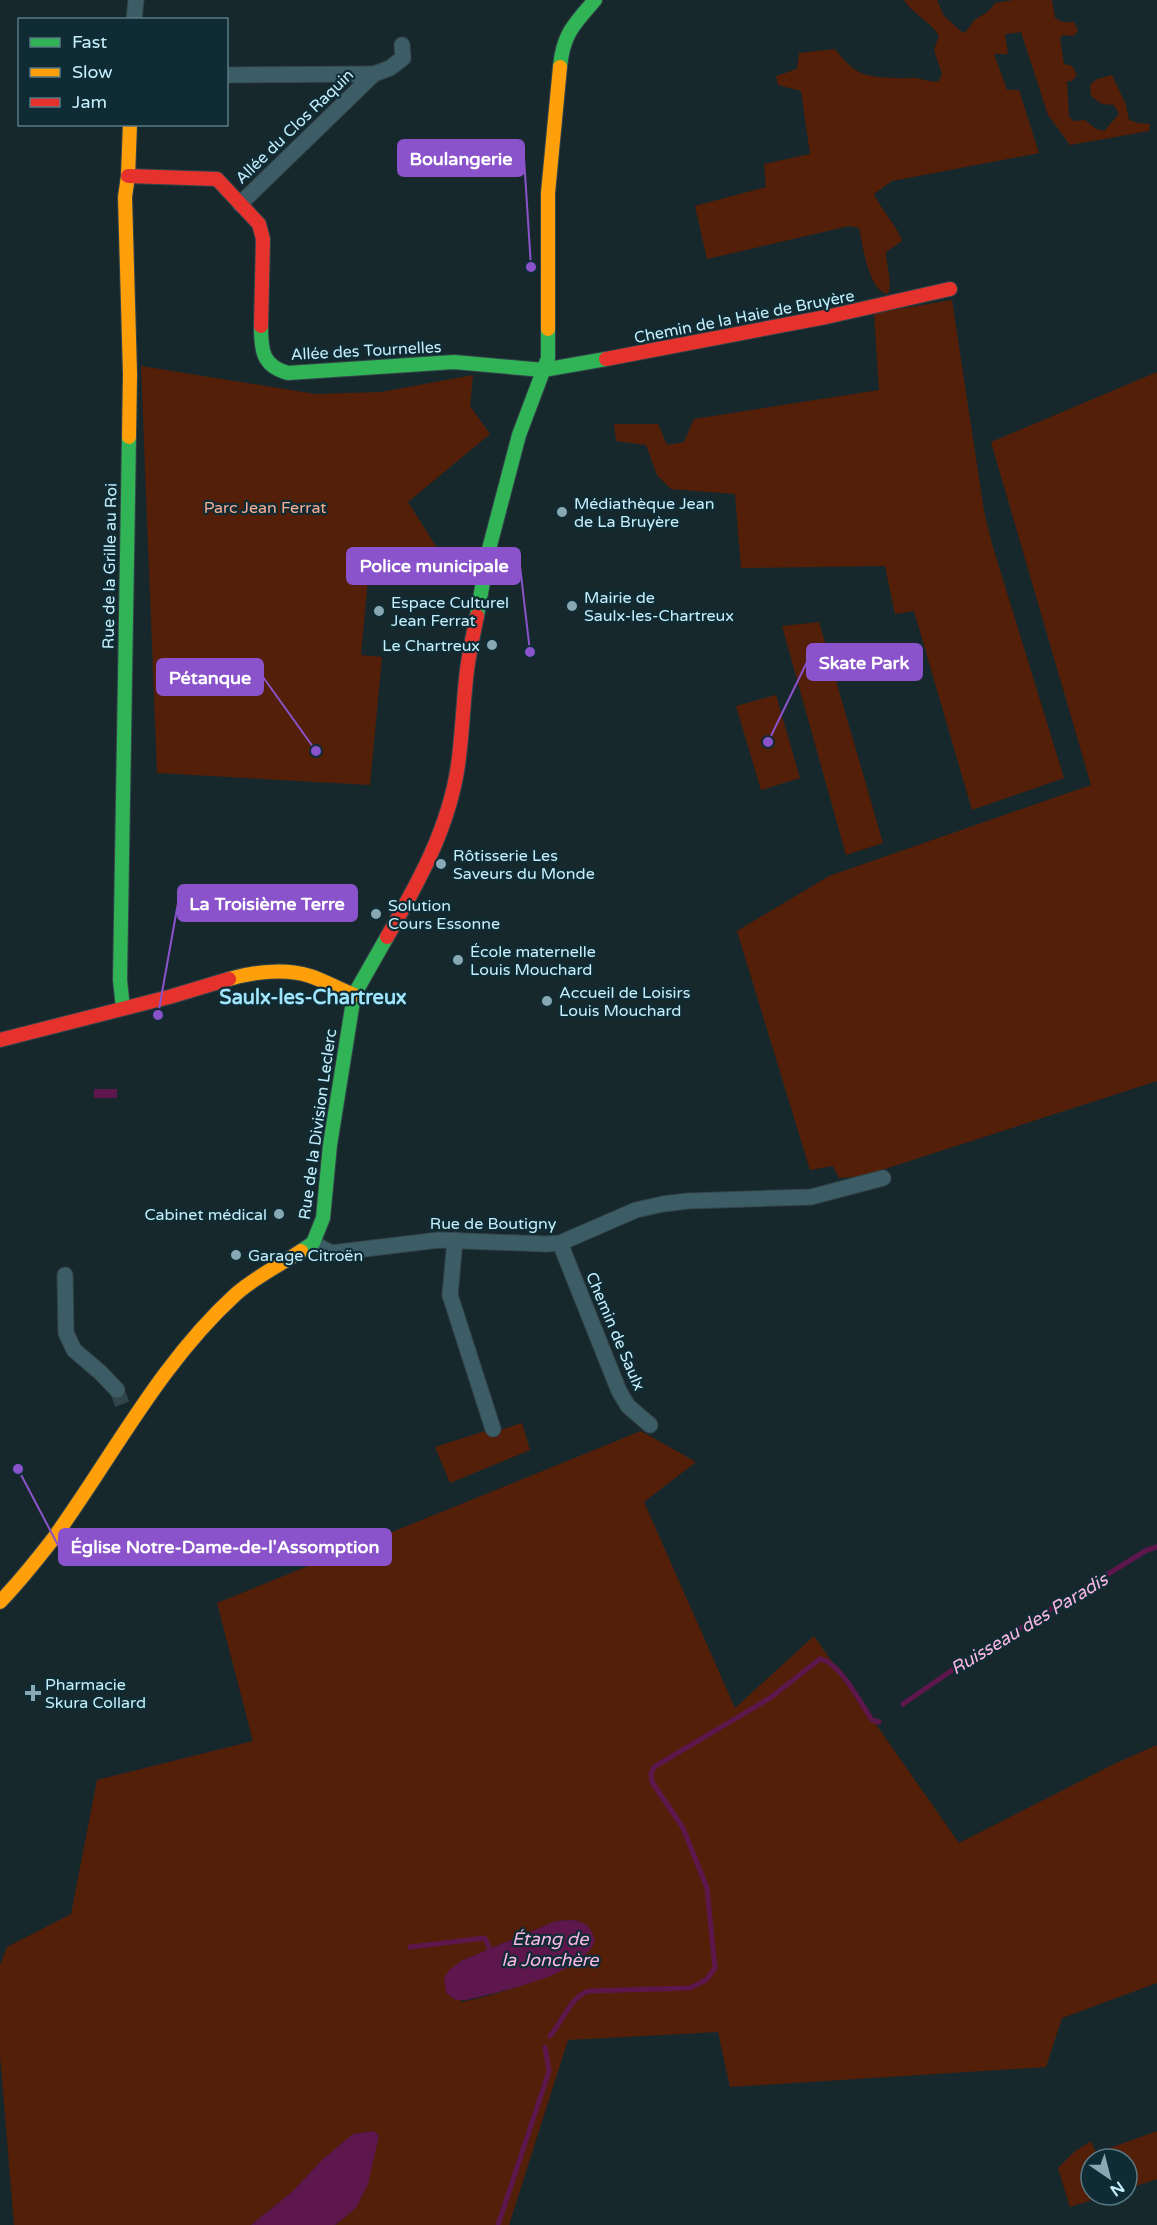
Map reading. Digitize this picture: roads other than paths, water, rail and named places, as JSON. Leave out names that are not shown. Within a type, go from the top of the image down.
[{"type":"street","points":[[134,18],[136,0]]},
{"type":"street","name":"Rue de la Division Leclerc","points":[[0,1602],[29,1570],[54,1537],[115,1444],[158,1385],[221,1307],[238,1292],[313,1243],[323,1218],[330,1144],[354,995],[414,891],[435,847],[458,766],[466,676],[488,553],[519,435],[548,358],[548,193],[561,54],[569,30],[595,0]]},
{"type":"street","name":"Allée du Clos Raquin","points":[[228,75],[374,74],[390,68],[403,58],[402,45]]},
{"type":"street","name":"Allée du Clos Raquin","points":[[240,204],[374,74]]},
{"type":"street","name":"Rue de la Grille au Roi","points":[[123,1008],[120,980],[130,374],[125,197],[130,126]]},
{"type":"street","name":"Allée des Tournelles","points":[[128,176],[217,179],[259,224],[263,239],[261,345],[266,360],[276,370],[288,373],[355,370],[454,362],[543,370]]},
{"type":"street","name":"Chemin de la Haie de Bruyère","points":[[543,370],[660,350],[950,289]]},
{"type":"street","points":[[0,1040],[247,974],[264,972],[308,975],[354,995]]},
{"type":"street","name":"Rue de Boutigny","points":[[313,1243],[331,1253],[439,1240],[560,1243],[636,1210],[663,1204],[688,1201],[811,1197],[883,1178]]},
{"type":"street","points":[[455,1240],[450,1295],[492,1429]]},
{"type":"street","name":"Chemin de Saulx","points":[[560,1243],[619,1391],[628,1406],[650,1425]]},
{"type":"street","points":[[65,1275],[66,1333],[74,1350],[117,1390]]},
{"type":"street","points":[[124,1409],[128,1427]]},
{"type":"water","points":[[94,1089],[117,1089],[117,1098],[94,1098]]},
{"type":"water","name":"Étang de la Jonchère","points":[[572,1920],[588,1926],[595,1941],[587,1953],[574,1964],[519,1987],[467,2000],[456,2000],[446,1993],[444,1978],[449,1970],[461,1961],[556,1921]]},
{"type":"water","points":[[374,2131],[379,2136],[368,2184],[356,2208],[335,2225],[251,2225],[292,2192],[322,2160],[353,2134]]},
{"type":"waterway","name":"Ruisseau des Paradis","points":[[903,1704],[951,1671],[1147,1550],[1157,1547]]},
{"type":"waterway","name":"Ruisseau des Paradis","points":[[550,2036],[576,1999],[588,1991],[690,1988],[706,1980],[715,1968],[707,1888],[683,1828],[652,1782],[651,1774],[654,1767],[770,1698],[820,1659],[828,1662],[842,1675],[872,1720],[879,1722]]},
{"type":"waterway","points":[[410,1947],[485,1938],[492,1955]]},
{"type":"waterway","name":"Ruisseau des Paradis","points":[[498,2225],[549,2071],[545,2047]]},
{"type":"tunnel","points":[[117,1390],[124,1409]]},
{"type":"place","name":"Boulangerie","points":[[531,267]]},
{"type":"place","name":"Médiathèque Jean de La Bruyère","points":[[562,512]]},
{"type":"place","name":"Mairie de Saulx-les-Chartreux","points":[[572,606]]},
{"type":"place","name":"Espace Culturel Jean Ferrat","points":[[379,611]]},
{"type":"place","name":"Le Chartreux","points":[[492,645]]},
{"type":"place","name":"Police municipale","points":[[530,652]]},
{"type":"place","name":"Skate Park","points":[[768,742]]},
{"type":"place","name":"Pétanque","points":[[316,751]]},
{"type":"place","name":"Rôtisserie Les Saveurs du Monde","points":[[441,864]]},
{"type":"place","name":"Solution Cours Essonne","points":[[376,914]]},
{"type":"place","name":"École maternelle Louis Mouchard","points":[[458,960]]},
{"type":"place","name":"Accueil de Loisirs Louis Mouchard","points":[[547,1001]]},
{"type":"place","name":"La Troisième Terre","points":[[158,1015]]},
{"type":"place","name":"Cabinet médical","points":[[279,1214]]},
{"type":"place","name":"Garage Citroën","points":[[236,1255]]},
{"type":"place","name":"Église Notre-Dame-de-l'Assomption","points":[[18,1469]]},
{"type":"place","name":"Pharmacie Skura Collard","points":[[33,1693]]},
{"type":"district","name":"Saulx-les-Chartreux","points":[[313,997]]},
{"type":"park label","name":"Parc Jean Ferrat","points":[[265,507]]}]
